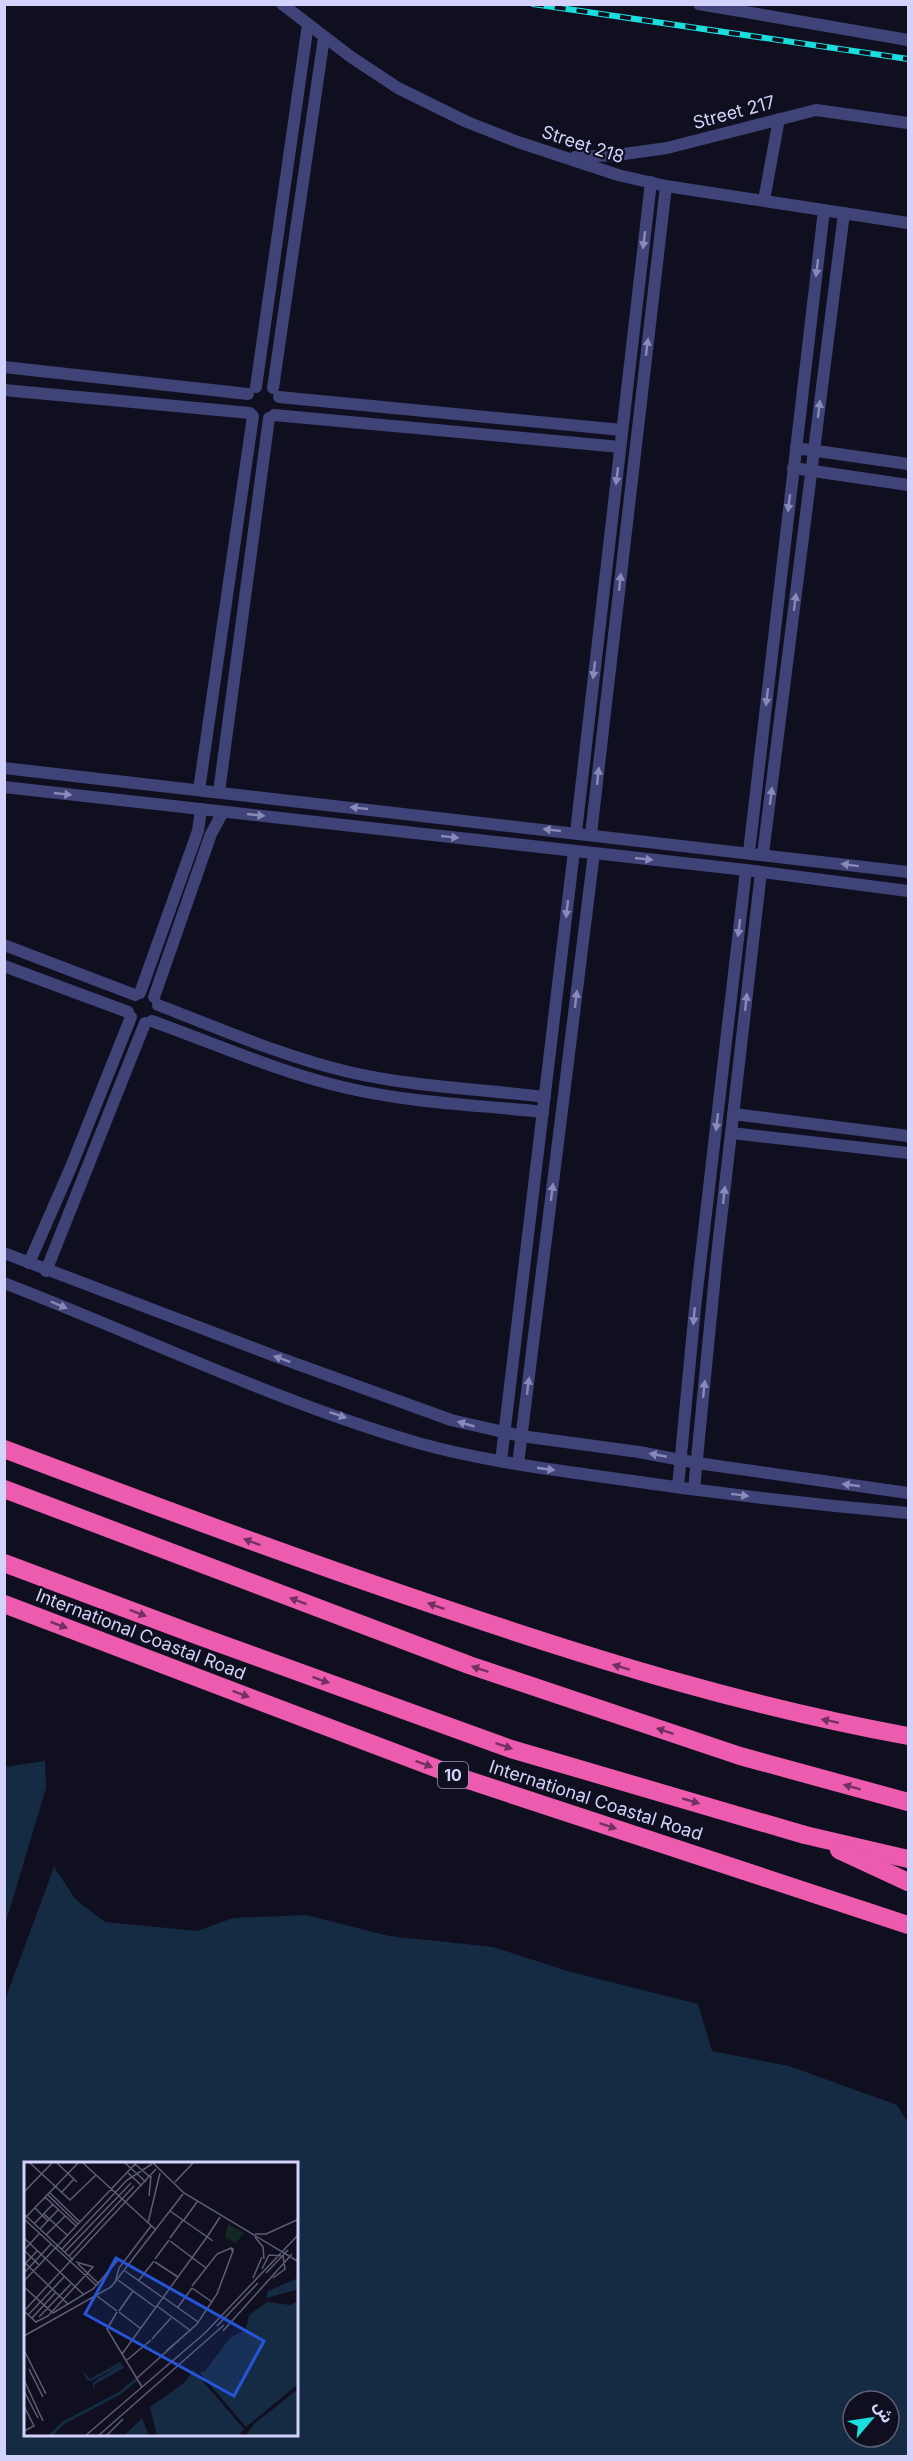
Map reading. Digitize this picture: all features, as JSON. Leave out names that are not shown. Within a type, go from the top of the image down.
[{"type":"highway","points":[[4,1449],[274,1551],[587,1656],[764,1706],[909,1736]]},
{"type":"highway","points":[[4,1489],[469,1665],[740,1756],[909,1802]]},
{"type":"highway","name":"International Coastal Road","points":[[4,1563],[511,1749],[805,1835],[909,1859]]},
{"type":"highway","name":"International Coastal Road","points":[[4,1604],[459,1777],[909,1924]]},
{"type":"highway","points":[[805,1835],[909,1882]]},
{"type":"street","name":"Street 218","points":[[282,4],[389,83],[434,107],[518,142],[618,175],[666,186],[909,223]]},
{"type":"street","points":[[699,4],[909,40]]},
{"type":"street","points":[[199,790],[252,414],[246,400],[252,390],[308,24]]},
{"type":"street","points":[[219,792],[272,416],[279,407],[276,392],[324,37]]},
{"type":"street","name":"Street 217","points":[[567,157],[617,155],[667,148],[816,110],[909,123]]},
{"type":"street","points":[[764,200],[779,119]]},
{"type":"street","points":[[576,832],[651,182]]},
{"type":"street","points":[[591,834],[666,186]]},
{"type":"street","points":[[749,852],[824,210]]},
{"type":"street","points":[[764,854],[844,213]]},
{"type":"street","points":[[4,367],[252,390],[264,385],[276,392],[622,430]]},
{"type":"street","points":[[629,375],[644,376]]},
{"type":"street","points":[[4,390],[252,414],[264,419],[272,416],[620,447]]},
{"type":"street","points":[[796,448],[909,464]]},
{"type":"street","points":[[794,468],[909,485]]},
{"type":"street","points":[[608,553],[623,555]]},
{"type":"street","points":[[782,565],[799,568]]},
{"type":"street","points":[[4,768],[909,872]]},
{"type":"street","points":[[137,802],[145,784]]},
{"type":"street","points":[[4,787],[746,870],[909,891]]},
{"type":"street","points":[[29,1263],[71,1167],[130,1015],[129,1002],[137,994],[198,831],[201,809]]},
{"type":"street","points":[[46,1271],[149,1022],[158,1012],[156,1001],[210,834],[224,812]]},
{"type":"street","points":[[501,1461],[574,851]]},
{"type":"street","points":[[518,1464],[594,853]]},
{"type":"street","points":[[678,1487],[695,1308],[746,870]]},
{"type":"street","points":[[693,1489],[761,872]]},
{"type":"street","points":[[4,945],[137,994],[147,993],[156,1001],[298,1058],[387,1079],[545,1097]]},
{"type":"street","points":[[4,966],[130,1015],[140,1023],[149,1022],[345,1088],[386,1095],[543,1112]]},
{"type":"street","points":[[733,1114],[909,1136]]},
{"type":"street","points":[[731,1133],[909,1153]]},
{"type":"street","points":[[4,1254],[434,1414],[505,1433],[909,1493]]},
{"type":"street","points":[[4,1283],[245,1383],[416,1442],[518,1464],[693,1489],[909,1513]]},
{"type":"water","points":[[45,1761],[46,1788],[5,1925],[5,1767]]},
{"type":"water","points":[[54,1867],[76,1900],[105,1922],[197,1931],[233,1918],[306,1915],[389,1936],[493,1947],[567,1971],[698,2004],[712,2051],[789,2066],[897,2105],[908,2123],[908,2456],[5,2456],[5,2000]]},
{"type":"railway","points":[[533,4],[908,59]]}]
